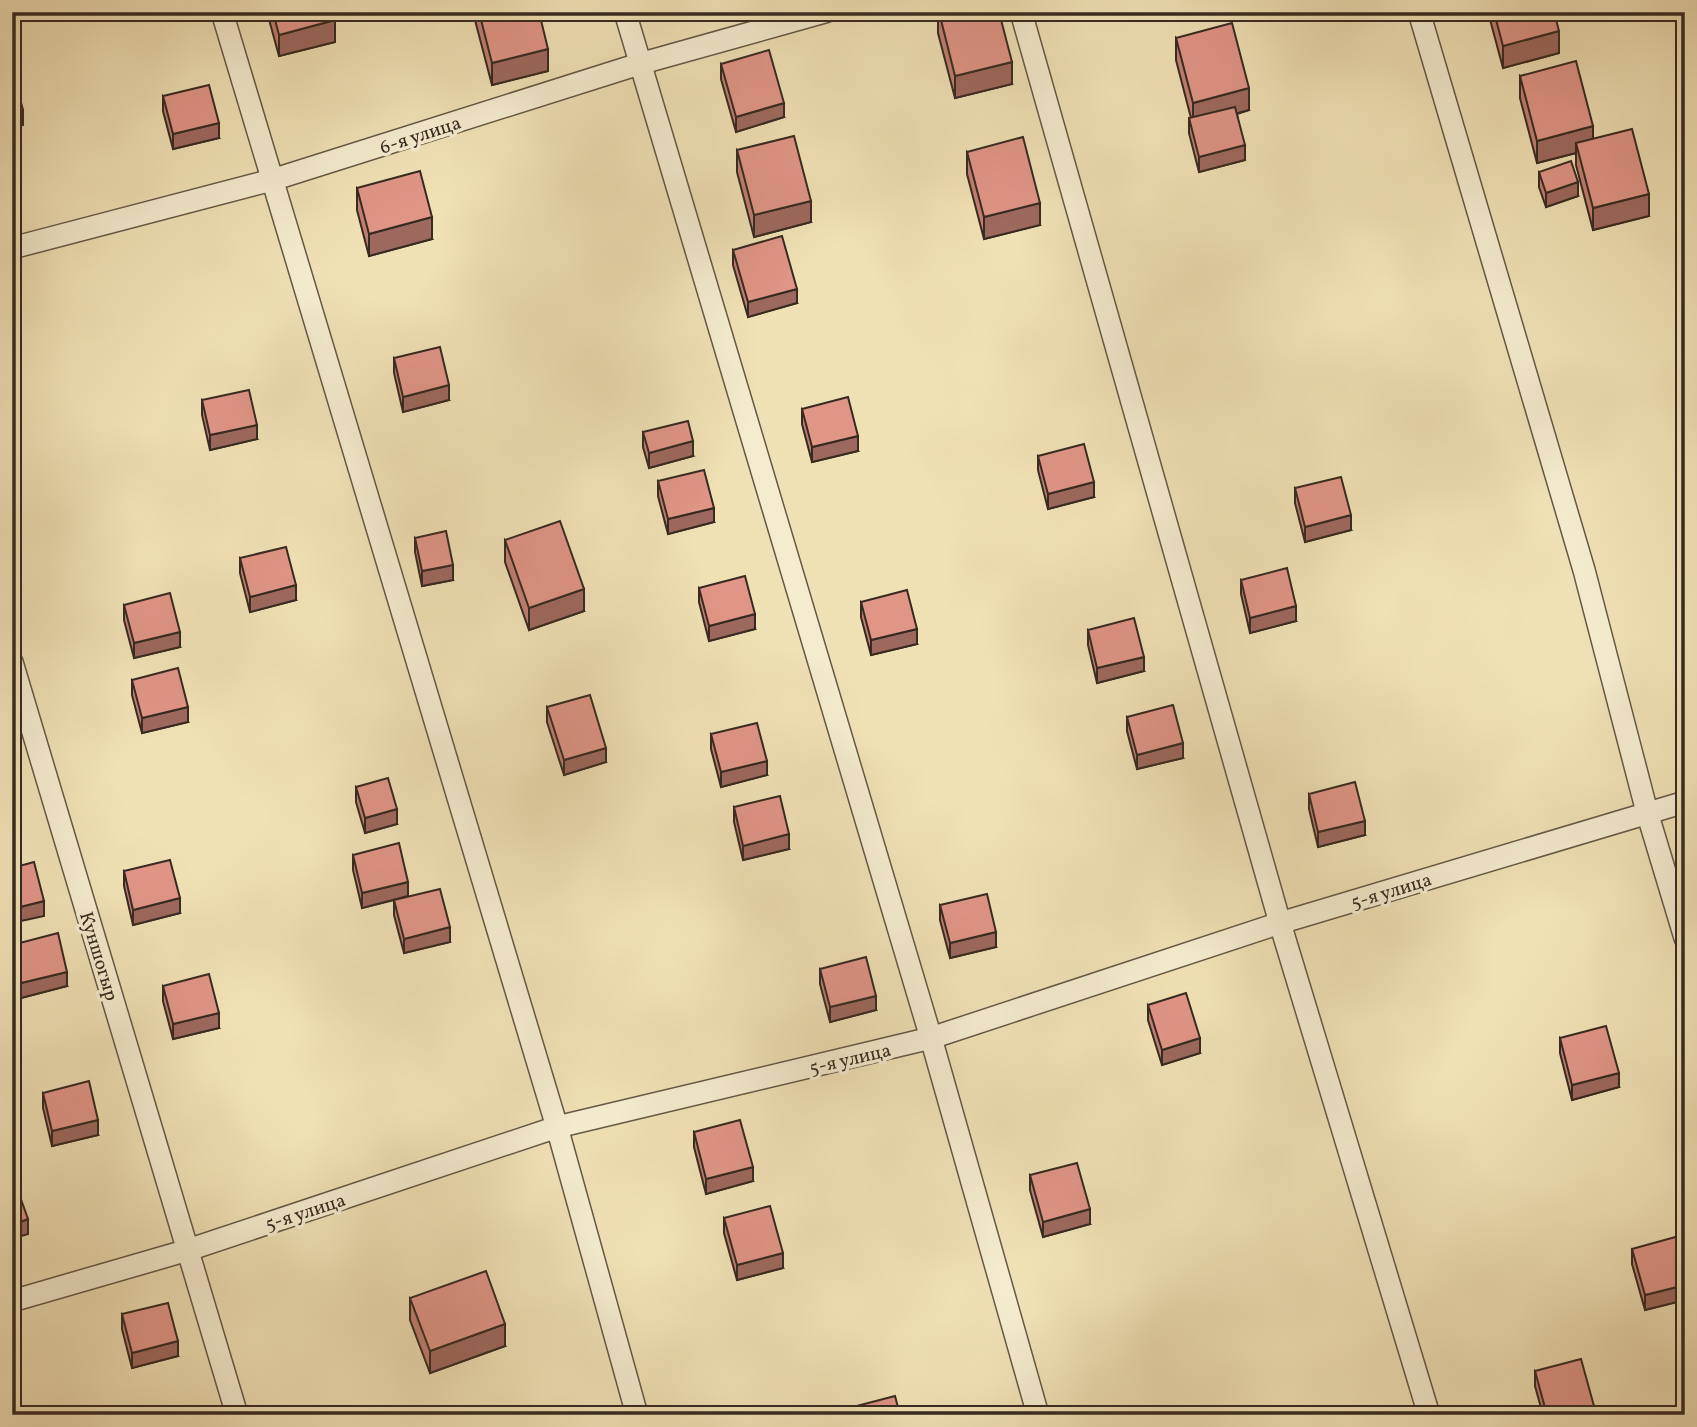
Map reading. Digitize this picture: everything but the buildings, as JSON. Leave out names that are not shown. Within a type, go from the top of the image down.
[{"type":"street","points":[[222,12],[556,1127],[637,1415]]},
{"type":"street","points":[[625,12],[931,1038],[1038,1415]]},
{"type":"street","name":"6-я улица","points":[[12,248],[272,180],[639,64],[825,12]]},
{"type":"street","points":[[1021,12],[1280,923],[1429,1415]]},
{"type":"street","points":[[1419,12],[1584,570],[1647,813],[1685,938]]},
{"type":"street","name":"Куншогыр","points":[[12,662],[237,1415]]},
{"type":"street","name":"5-я улица","points":[[12,1301],[188,1250],[556,1127],[931,1038],[1280,923],[1685,802]]}]
